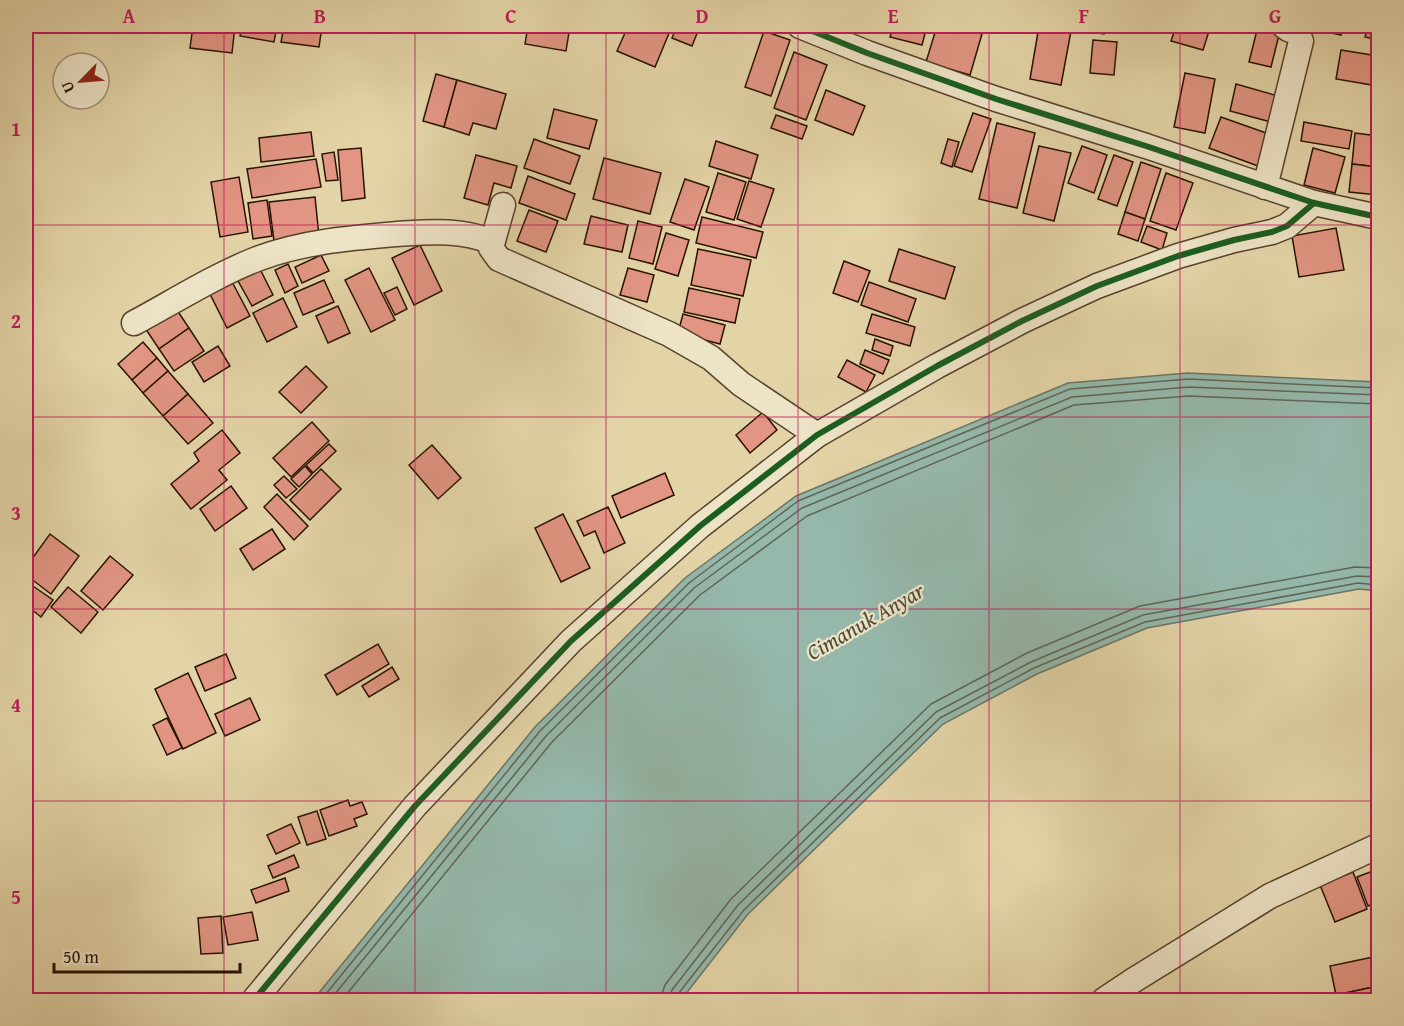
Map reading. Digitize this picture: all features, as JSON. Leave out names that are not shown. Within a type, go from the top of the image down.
[{"type":"street","points":[[800,26],[867,53],[985,95],[1314,203],[1378,217]]},
{"type":"street","points":[[1265,187],[1301,41],[1297,32],[1284,26]]},
{"type":"street","points":[[254,1000],[415,806],[571,641],[700,526],[817,435],[937,366],[1022,321],[1097,286],[1178,256],[1234,240],[1258,236],[1287,226],[1314,203]]},
{"type":"street","points":[[503,205],[491,248],[499,259],[669,333],[711,358],[741,384],[817,435]]},
{"type":"street","points":[[134,323],[223,274],[258,259],[290,249],[354,238],[424,232],[460,233],[478,236],[492,243]]},
{"type":"street","points":[[1104,1000],[1270,896],[1378,846]]},
{"type":"water","name":"Cimanuk Anyar","points":[[1188,373],[1378,382],[1378,591],[1359,589],[1147,628],[1037,674],[943,724],[748,914],[681,1000],[313,1000],[535,727],[685,578],[796,496],[1068,383]]},
{"type":"building","points":[[193,26],[235,26],[232,53],[190,48]]},
{"type":"building","points":[[242,26],[277,26],[274,42],[240,36]]},
{"type":"building","points":[[284,26],[322,26],[319,47],[281,42]]},
{"type":"building","points":[[528,26],[570,26],[566,51],[525,44]]},
{"type":"building","points":[[628,26],[672,26],[655,67],[617,51]]},
{"type":"building","points":[[677,26],[700,26],[692,46],[672,38]]},
{"type":"building","points":[[893,26],[927,26],[922,45],[890,37]]},
{"type":"building","points":[[937,26],[955,26],[982,34],[970,75],[926,62]]},
{"type":"building","points":[[1039,26],[1071,31],[1061,85],[1030,79]]},
{"type":"building","points":[[1077,26],[1105,26],[1104,34],[1077,30]]},
{"type":"building","points":[[1176,26],[1210,28],[1203,50],[1171,41]]},
{"type":"building","points":[[1258,26],[1280,31],[1271,67],[1249,62]]},
{"type":"building","points":[[1314,26],[1343,26],[1341,35],[1313,29]]},
{"type":"building","points":[[1368,26],[1378,26],[1378,40],[1365,37]]},
{"type":"building","points":[[764,31],[790,40],[771,96],[745,87]]},
{"type":"building","points":[[1093,40],[1117,42],[1114,75],[1090,73]]},
{"type":"building","points":[[1341,50],[1378,56],[1378,86],[1336,79]]},
{"type":"building","points":[[794,52],[827,65],[806,120],[774,108]]},
{"type":"building","points":[[1185,73],[1215,79],[1205,133],[1174,127]]},
{"type":"building","points":[[436,74],[457,80],[444,127],[423,121]]},
{"type":"building","points":[[457,80],[506,94],[496,129],[473,123],[469,135],[444,127]]},
{"type":"building","points":[[1236,84],[1278,96],[1271,122],[1230,111]]},
{"type":"building","points":[[826,90],[865,106],[853,135],[815,120]]},
{"type":"building","points":[[554,109],[597,120],[589,149],[547,138]]},
{"type":"building","points":[[973,113],[991,119],[972,172],[954,166]]},
{"type":"building","points":[[776,115],[807,126],[802,139],[771,128]]},
{"type":"building","points":[[1221,117],[1269,134],[1258,166],[1209,148]]},
{"type":"building","points":[[1304,122],[1352,131],[1349,149],[1301,141]]},
{"type":"building","points":[[997,123],[1035,133],[1017,208],[979,199]]},
{"type":"building","points":[[311,132],[314,156],[261,162],[259,138]]},
{"type":"building","points":[[1355,133],[1378,136],[1378,167],[1352,164]]},
{"type":"building","points":[[534,139],[580,156],[570,184],[524,168]]},
{"type":"building","points":[[948,139],[959,142],[952,167],[941,163]]},
{"type":"building","points":[[716,141],[758,155],[751,179],[709,166]]},
{"type":"building","points":[[1039,146],[1071,153],[1054,221],[1023,213]]},
{"type":"building","points":[[1082,146],[1107,155],[1094,193],[1068,183]]},
{"type":"building","points":[[361,148],[365,198],[342,201],[338,150]]},
{"type":"building","points":[[1313,148],[1345,157],[1335,193],[1304,185]]},
{"type":"building","points":[[334,152],[338,180],[326,181],[322,154]]},
{"type":"building","points":[[476,155],[517,166],[511,188],[494,183],[488,205],[464,198]]},
{"type":"building","points":[[1114,155],[1133,162],[1117,206],[1098,199]]},
{"type":"building","points":[[604,158],[661,173],[650,214],[593,199]]},
{"type":"building","points":[[316,159],[321,187],[252,198],[247,169]]},
{"type":"building","points":[[1141,162],[1161,169],[1145,219],[1125,212]]},
{"type":"building","points":[[1352,164],[1378,167],[1378,195],[1349,192]]},
{"type":"building","points":[[718,173],[746,182],[734,220],[706,212]]},
{"type":"building","points":[[1166,173],[1193,183],[1176,230],[1150,221]]},
{"type":"building","points":[[528,176],[575,194],[566,220],[519,203]]},
{"type":"building","points":[[239,177],[248,232],[220,237],[211,182]]},
{"type":"building","points":[[685,179],[709,187],[694,230],[670,222]]},
{"type":"building","points":[[749,181],[774,189],[761,227],[737,219]]},
{"type":"building","points":[[315,197],[319,236],[274,241],[269,202]]},
{"type":"building","points":[[267,200],[272,236],[253,239],[248,203]]},
{"type":"building","points":[[529,210],[558,221],[546,252],[517,241]]},
{"type":"building","points":[[1125,212],[1145,219],[1138,241],[1118,234]]},
{"type":"building","points":[[591,216],[628,225],[622,252],[584,244]]},
{"type":"building","points":[[702,217],[763,232],[756,258],[696,243]]},
{"type":"building","points":[[638,221],[662,227],[653,264],[629,258]]},
{"type":"building","points":[[1147,226],[1167,233],[1162,250],[1141,242]]},
{"type":"building","points":[[1336,228],[1344,270],[1299,277],[1292,236]]},
{"type":"building","points":[[666,233],[689,240],[678,276],[655,269]]},
{"type":"building","points":[[420,245],[442,291],[414,305],[392,258]]},
{"type":"building","points":[[698,249],[751,260],[743,296],[691,285]]},
{"type":"building","points":[[899,249],[955,267],[945,299],[889,281]]},
{"type":"building","points":[[321,255],[329,271],[302,283],[295,267]]},
{"type":"building","points":[[844,261],[870,271],[858,302],[833,293]]},
{"type":"building","points":[[288,264],[298,286],[285,293],[275,270]]},
{"type":"building","points":[[259,267],[273,295],[252,306],[237,279]]},
{"type":"building","points":[[369,268],[395,320],[371,332],[345,280]]},
{"type":"building","points":[[628,268],[654,275],[647,302],[620,295]]},
{"type":"building","points":[[230,278],[250,316],[227,328],[208,290]]},
{"type":"building","points":[[324,280],[334,302],[303,315],[294,293]]},
{"type":"building","points":[[869,282],[916,299],[908,322],[861,305]]},
{"type":"building","points":[[397,287],[407,309],[395,315],[384,293]]},
{"type":"building","points":[[689,288],[740,299],[735,323],[684,312]]},
{"type":"building","points":[[283,298],[297,327],[267,342],[253,313]]},
{"type":"building","points":[[338,306],[350,333],[328,343],[316,316]]},
{"type":"building","points":[[175,307],[189,328],[159,349],[145,328]]},
{"type":"building","points":[[683,314],[725,325],[720,344],[678,333]]},
{"type":"building","points":[[872,314],[915,327],[910,346],[866,333]]},
{"type":"building","points":[[189,328],[204,351],[174,371],[159,349]]},
{"type":"building","points":[[875,339],[893,346],[890,356],[872,350]]},
{"type":"building","points":[[143,342],[157,358],[132,380],[118,364]]},
{"type":"building","points":[[218,346],[230,366],[204,382],[192,362]]},
{"type":"building","points":[[865,350],[889,360],[883,374],[860,364]]},
{"type":"building","points":[[157,358],[168,371],[143,393],[132,380]]},
{"type":"building","points":[[847,360],[875,375],[866,392],[838,377]]},
{"type":"building","points":[[306,366],[327,387],[301,413],[279,392]]},
{"type":"building","points":[[168,371],[188,394],[163,416],[143,393]]},
{"type":"building","points":[[188,394],[213,423],[188,444],[163,416]]},
{"type":"building","points":[[763,412],[777,430],[750,453],[736,435]]},
{"type":"building","points":[[312,422],[329,441],[291,477],[273,458]]},
{"type":"building","points":[[222,430],[240,453],[219,470],[227,480],[191,509],[171,484],[199,461],[194,453]]},
{"type":"building","points":[[329,444],[336,451],[313,473],[306,465]]},
{"type":"building","points":[[432,445],[461,478],[438,499],[409,465]]},
{"type":"building","points":[[305,466],[312,474],[299,487],[291,479]]},
{"type":"building","points":[[321,469],[341,489],[310,520],[290,500]]},
{"type":"building","points":[[665,473],[674,495],[621,518],[612,496]]},
{"type":"building","points":[[284,476],[297,489],[286,498],[274,485]]},
{"type":"building","points":[[231,486],[247,508],[215,531],[200,509]]},
{"type":"building","points":[[277,494],[308,526],[294,540],[264,507]]},
{"type":"building","points":[[608,507],[625,543],[604,553],[595,531],[584,536],[577,521]]},
{"type":"building","points":[[563,514],[590,568],[561,582],[535,528]]},
{"type":"building","points":[[272,529],[285,549],[253,570],[240,549]]},
{"type":"building","points":[[50,534],[79,556],[51,594],[26,575],[26,567]]},
{"type":"building","points":[[110,556],[133,575],[103,610],[81,591]]},
{"type":"building","points":[[30,584],[53,600],[41,617],[26,605],[26,591]]},
{"type":"building","points":[[68,587],[98,612],[81,633],[51,607]]},
{"type":"building","points":[[378,644],[389,664],[337,695],[325,675]]},
{"type":"building","points":[[226,654],[236,678],[205,691],[195,667]]},
{"type":"building","points":[[392,667],[399,679],[369,697],[362,686]]},
{"type":"building","points":[[188,673],[216,733],[183,749],[155,689]]},
{"type":"building","points":[[250,698],[260,720],[225,736],[215,714]]},
{"type":"building","points":[[167,718],[182,748],[167,755],[153,725]]},
{"type":"building","points":[[348,800],[350,806],[362,802],[367,814],[354,819],[357,826],[329,836],[320,810]]},
{"type":"building","points":[[317,811],[326,839],[307,845],[298,817]]},
{"type":"building","points":[[291,824],[300,843],[276,854],[267,835]]},
{"type":"building","points":[[294,855],[299,867],[273,878],[268,866]]},
{"type":"building","points":[[1378,869],[1378,902],[1368,906],[1357,877]]},
{"type":"building","points":[[1353,872],[1367,909],[1335,922],[1320,885]]},
{"type":"building","points":[[285,878],[289,891],[256,903],[251,890]]},
{"type":"building","points":[[252,912],[258,940],[228,945],[223,917]]},
{"type":"building","points":[[221,916],[223,953],[201,954],[198,918]]},
{"type":"building","points":[[1378,956],[1378,986],[1336,995],[1330,966]]},
{"type":"building","points":[[1378,986],[1378,1000],[1337,1000],[1336,995]]},
{"type":"cycle path","points":[[800,26],[867,53],[996,99],[1146,146],[1314,203],[1378,217]]},
{"type":"cycle path","points":[[254,1000],[415,806],[571,641],[700,526],[817,435],[937,366],[1022,321],[1097,286],[1178,256],[1272,232],[1287,226],[1314,203]]}]
